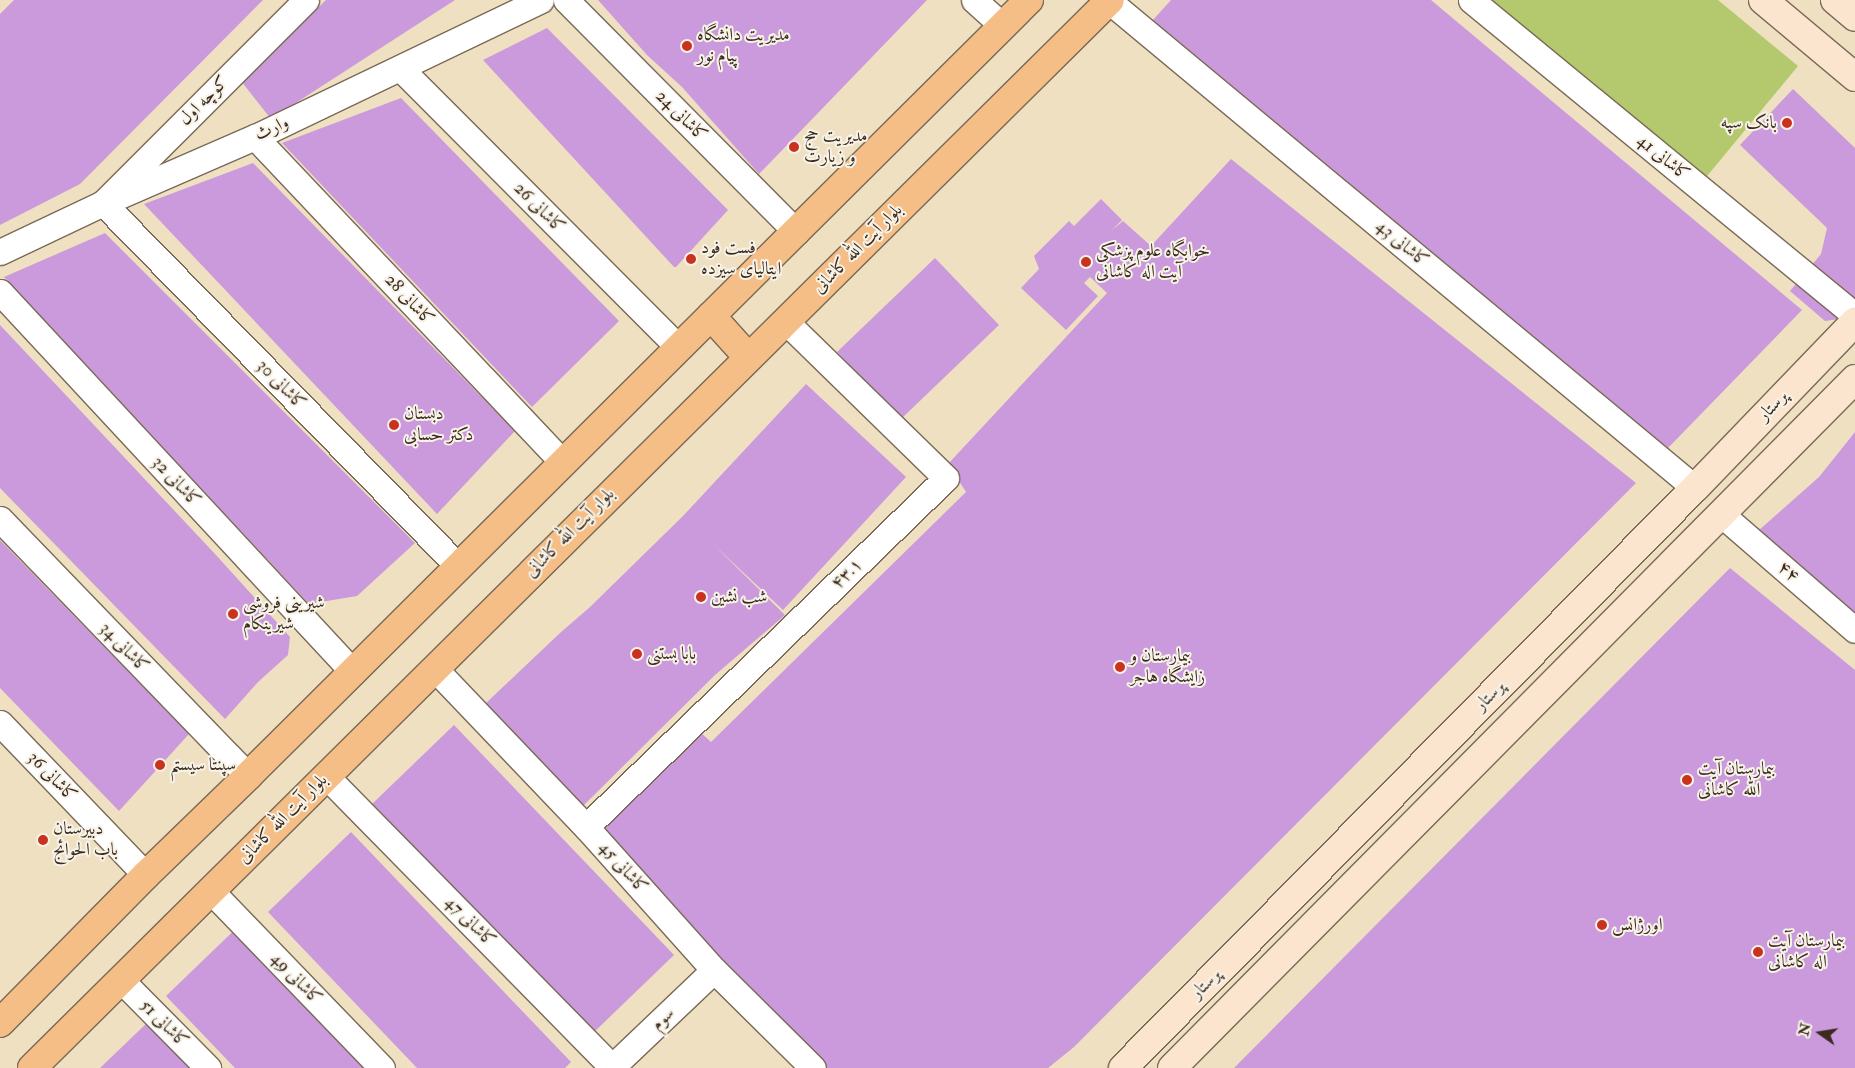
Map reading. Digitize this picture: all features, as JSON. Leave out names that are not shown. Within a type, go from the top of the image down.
[{"type":"main road","points":[[0,1023],[146,875],[353,672],[1029,0]]},
{"type":"main road","name":"بلوار آیت الله کاشانی","points":[[32,1068],[1109,0]]},
{"type":"main road","points":[[1763,0],[1855,77]]},
{"type":"main road","points":[[1835,0],[1855,17]]},
{"type":"main road","points":[[711,316],[748,357]]},
{"type":"main road","name":"پرستار","points":[[1123,1068],[1695,488],[1855,322]]},
{"type":"main road","name":"پرستار","points":[[1172,1068],[1855,379]]},
{"type":"street","name":"کوچه اول","points":[[102,203],[306,0]]},
{"type":"street","name":"وارث","points":[[0,252],[102,203],[255,137],[541,0]]},
{"type":"street","name":"کاشانی 24","points":[[566,0],[796,232]]},
{"type":"street","points":[[974,0],[1002,26]]},
{"type":"street","name":"کاشانی 43","points":[[1109,0],[1695,488]]},
{"type":"street","name":"کاشانی 41","points":[[1471,0],[1855,315]]},
{"type":"street","name":"کاشانی 26","points":[[400,68],[679,348]]},
{"type":"street","name":"کاشانی 28","points":[[255,137],[563,463]]},
{"type":"street","name":"کاشانی 30","points":[[102,203],[458,567]]},
{"type":"street","name":"کاشانی 32","points":[[0,292],[353,672]]},
{"type":"street","name":"۴۳.۱","points":[[586,827],[946,478],[785,321]]},
{"type":"street","name":"۴۴","points":[[1721,514],[1855,630]]},
{"type":"street","name":"کاشانی 34","points":[[0,519],[248,776]]},
{"type":"street","name":"کاشانی 45","points":[[434,668],[586,827],[714,970],[813,1068]]},
{"type":"street","name":"کاشانی 36","points":[[0,723],[146,875]]},
{"type":"street","name":"کاشانی 47","points":[[326,776],[612,1068]]},
{"type":"street","name":"کاشانی 49","points":[[211,891],[382,1068]]},
{"type":"street","name":"سوم","points":[[612,1068],[714,970]]},
{"type":"street","name":"کاشانی 51","points":[[121,980],[208,1068]]},
{"type":"green space","points":[[1489,0],[1718,0],[1798,66],[1703,181]]},
{"type":"building","points":[[14,0],[263,0],[80,184],[0,225],[0,14]]},
{"type":"building","points":[[326,0],[455,0],[271,119],[241,81]]},
{"type":"building","points":[[598,0],[927,0],[759,174],[682,87],[647,55]]},
{"type":"building","points":[[1171,0],[1431,0],[1802,310],[1668,448],[1153,20]]},
{"type":"building","points":[[547,28],[728,210],[676,267],[483,60]]},
{"type":"building","points":[[1793,89],[1855,148],[1855,308],[1846,318],[1825,321],[1790,291],[1821,254],[1827,228],[1740,145]]},
{"type":"building","points":[[401,98],[619,321],[532,407],[282,143]]},
{"type":"building","name":"بیمارستان و زایشگاه هاجر","points":[[1231,159],[1636,483],[1074,1047],[1048,1068],[813,1068],[603,829],[700,732],[711,742],[966,492],[948,464],[1107,293],[1090,277],[1084,283],[1098,296],[1066,330],[1021,288],[1039,269],[1034,256],[1069,221],[1074,226],[1101,199],[1122,220],[1111,231],[1123,221],[1151,246]]},
{"type":"building","points":[[253,163],[515,431],[437,514],[144,204]]},
{"type":"building","points":[[105,233],[415,543],[357,596],[309,604],[4,277]]},
{"type":"building","points":[[935,258],[999,325],[901,419],[837,352]]},
{"type":"building","points":[[0,325],[216,555],[290,637],[288,655],[258,682],[225,719],[0,488]]},
{"type":"building","points":[[806,384],[906,477],[783,610],[713,544],[785,615],[715,675],[583,806],[485,704],[590,607],[683,516]]},
{"type":"building","points":[[1855,432],[1855,616],[1758,531],[1819,477]]},
{"type":"building","points":[[0,540],[189,734],[119,811],[0,688]]},
{"type":"building","name":"بیمارستان آیت الله کاشانی","points":[[1730,568],[1855,670],[1855,1068],[1234,1068]]},
{"type":"building","points":[[454,725],[674,955],[591,1035],[371,805]]},
{"type":"building","points":[[351,832],[571,1062],[565,1068],[417,1068],[268,912]]},
{"type":"building","points":[[249,916],[394,1068],[235,1068],[166,996]]},
{"type":"building","points":[[149,1021],[193,1068],[100,1068]]},
{"type":"place","name":"مدیریت دانشگاه پیام نور","points":[[687,46]]},
{"type":"place","name":"بانک سپه","points":[[1787,123]]},
{"type":"place","name":"مدیریت حج و زیارت","points":[[794,147]]},
{"type":"place","name":"فست فود ایتالیای سیزده","points":[[691,259]]},
{"type":"place","name":"خوابگاه علوم پزشکی آیت اله کاشانی","points":[[1086,262]]},
{"type":"place","name":"دبستان دکتر حسابی","points":[[394,425]]},
{"type":"place","name":"شب نشین","points":[[701,597]]},
{"type":"place","name":"شیرینی فروشی شیرینکام","points":[[233,614]]},
{"type":"place","name":"بابا بستنی","points":[[637,654]]},
{"type":"place","name":"بیمارستان و زایشگاه هاجر","points":[[1120,667]]},
{"type":"place","name":"سپنتا سیستم","points":[[160,765]]},
{"type":"place","name":"بیمارستان آیت الله کاشانی","points":[[1687,780]]},
{"type":"place","name":"دبیرستان باب الحوائج","points":[[43,840]]},
{"type":"place","name":"اورژانس","points":[[1602,925]]},
{"type":"place","name":"بیمارستان آیت اله کاشانی","points":[[1758,952]]}]
